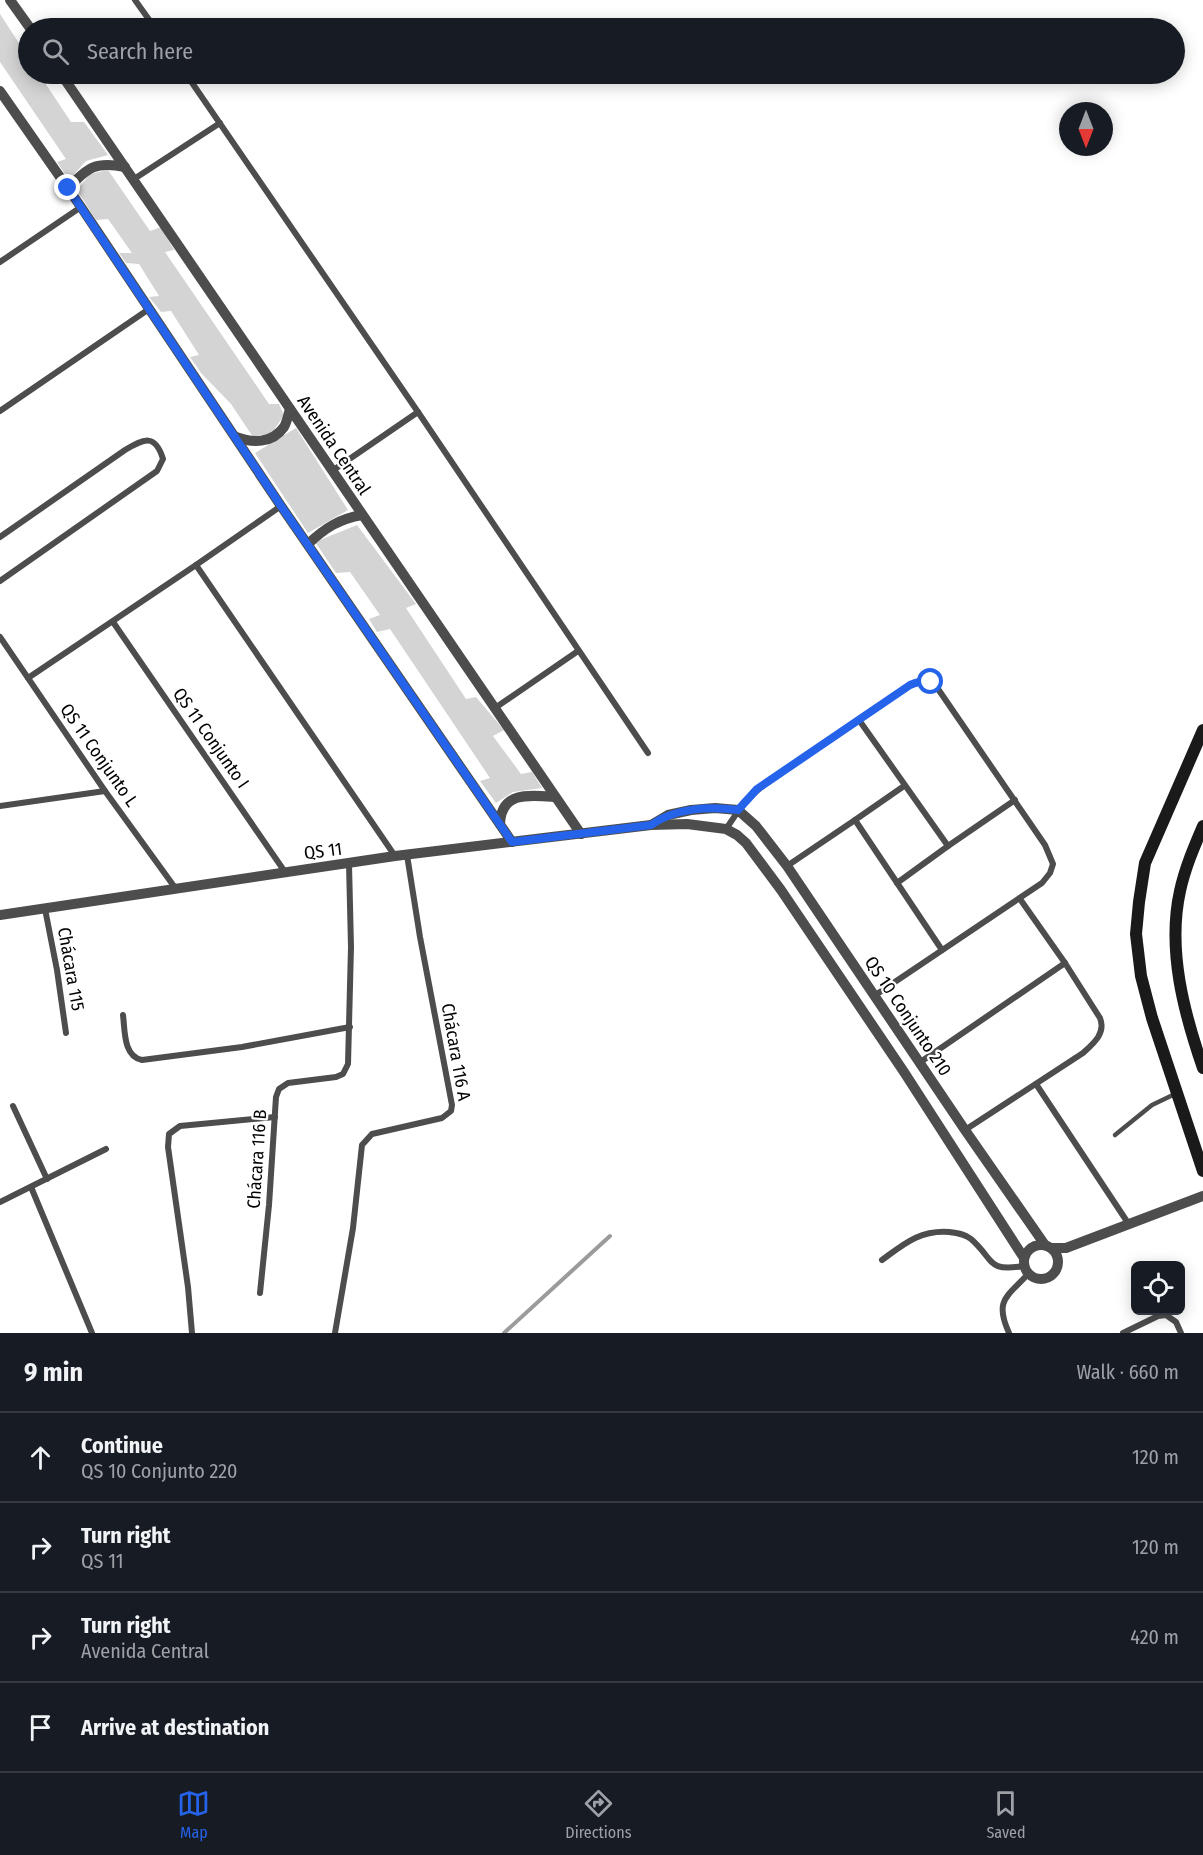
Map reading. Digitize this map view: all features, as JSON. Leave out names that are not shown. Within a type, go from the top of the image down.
[{"type":"main road","points":[[1203,730],[1145,863],[1136,934],[1141,976],[1156,1031],[1203,1171]]},
{"type":"main road","points":[[1203,826],[1185,870],[1178,900],[1176,927],[1181,993],[1203,1068]]},
{"type":"street","points":[[10,0],[23,18]]},
{"type":"street","points":[[135,0],[148,18]]},
{"type":"street","name":"Avenida Central","points":[[68,84],[581,834]]},
{"type":"street","points":[[193,84],[648,753]]},
{"type":"street","points":[[0,91],[512,842]]},
{"type":"street","points":[[134,180],[220,123]]},
{"type":"street","points":[[68,188],[85,171],[93,167],[108,164],[125,167]]},
{"type":"street","points":[[0,262],[81,207]]},
{"type":"street","points":[[0,411],[148,309]]},
{"type":"street","points":[[235,437],[247,441],[268,440],[285,426],[290,409]]},
{"type":"street","points":[[331,471],[418,412]]},
{"type":"street","points":[[0,537],[141,441],[153,442],[160,449],[163,459],[157,471],[0,581]]},
{"type":"street","points":[[28,678],[281,506]]},
{"type":"street","points":[[308,544],[332,524],[362,515]]},
{"type":"street","points":[[196,565],[394,856]]},
{"type":"street","name":"QS 11 Conjunto I","points":[[113,622],[285,872]]},
{"type":"street","name":"QS 11 Conjunto L","points":[[0,637],[105,791],[176,889]]},
{"type":"street","points":[[495,708],[578,651]]},
{"type":"street","points":[[726,829],[738,810],[757,789],[910,685],[925,681],[936,686],[1015,800],[1051,856],[1053,864],[1050,873],[1042,883],[874,996]]},
{"type":"street","points":[[859,720],[948,846]]},
{"type":"street","points":[[787,866],[904,786]]},
{"type":"street","points":[[0,806],[105,791]]},
{"type":"street","points":[[500,824],[502,812],[513,799],[533,796],[555,797]]},
{"type":"street","points":[[897,883],[1015,800]]},
{"type":"street","name":"QS 11","points":[[651,825],[677,812],[715,808],[738,810]]},
{"type":"street","name":"QS 10 Conjunto 210","points":[[738,810],[756,826],[787,866],[965,1131],[1049,1246]]},
{"type":"street","points":[[855,820],[942,950]]},
{"type":"street","name":"QS 11","points":[[0,915],[394,856],[651,825],[687,824],[726,829]]},
{"type":"street","name":"QS 10 Conjunto 210","points":[[726,829],[746,843],[781,890],[904,1072],[1025,1266]]},
{"type":"street","name":"Chácara 116 A","points":[[335,1333],[353,1228],[362,1144],[372,1134],[447,1115],[453,1105],[420,937],[407,855]]},
{"type":"street","name":"Chácara 116 B","points":[[260,1293],[269,1205],[276,1097],[279,1089],[294,1082],[336,1077],[343,1074],[348,1064],[351,947],[349,864]]},
{"type":"street","points":[[965,1131],[1083,1053],[1094,1043],[1101,1030],[1100,1018],[1020,899]]},
{"type":"street","name":"Chácara 115","points":[[45,909],[66,1033]]},
{"type":"street","points":[[919,1064],[1065,963]]},
{"type":"street","points":[[123,1014],[129,1052],[136,1059],[142,1060],[242,1047],[350,1027]]},
{"type":"street","points":[[1036,1084],[1128,1223]]},
{"type":"street","points":[[13,1106],[47,1179]]},
{"type":"street","points":[[192,1333],[188,1287],[168,1147],[169,1134],[180,1126],[275,1117]]},
{"type":"street","points":[[0,1202],[106,1149]]},
{"type":"street","points":[[31,1187],[92,1333]]},
{"type":"street","points":[[1009,1333],[1002,1316],[1001,1306],[1025,1266],[1026,1252],[1031,1247],[1038,1244],[1066,1248],[1203,1196]]},
{"type":"street","points":[[882,1260],[915,1236],[942,1232],[958,1233],[970,1238],[994,1265],[1002,1269],[1025,1266]]},
{"type":"street","points":[[1025,1266],[1035,1278],[1051,1277],[1059,1263],[1079,1243]]},
{"type":"street","points":[[1049,1246],[1058,1255],[1059,1263]]},
{"type":"street","points":[[1123,1333],[1158,1316],[1166,1315],[1176,1322],[1181,1333]]},
{"type":"lane","points":[[1114,1135],[1152,1105],[1177,1092]]},
{"type":"shaded area","points":[[0,14],[18,42],[18,84],[46,84],[71,122],[84,122],[108,155],[86,161],[69,180],[57,162],[66,159],[0,62]]},
{"type":"shaded area","points":[[108,170],[150,231],[161,227],[174,250],[165,252],[269,404],[279,404],[284,415],[272,433],[253,437],[231,404],[201,373],[190,357],[199,355],[171,311],[161,312],[149,297],[159,296],[139,264],[126,263],[119,253],[132,253],[108,219],[96,220],[77,190],[90,174]]},
{"type":"shaded area","points":[[296,428],[348,510],[308,533],[255,453]]},
{"type":"shaded area","points":[[357,525],[416,604],[406,608],[466,699],[476,697],[504,730],[493,736],[521,774],[532,772],[542,788],[513,792],[496,803],[480,781],[490,778],[390,629],[377,632],[369,619],[380,615],[350,572],[336,573],[315,542]]},
{"type":"waterway","points":[[504,1333],[610,1236]]},
{"type":"route","points":[[68,188],[281,506],[512,842],[651,825],[668,815],[691,810],[724,808],[738,810],[757,789],[910,685],[925,681],[931,682]]}]
